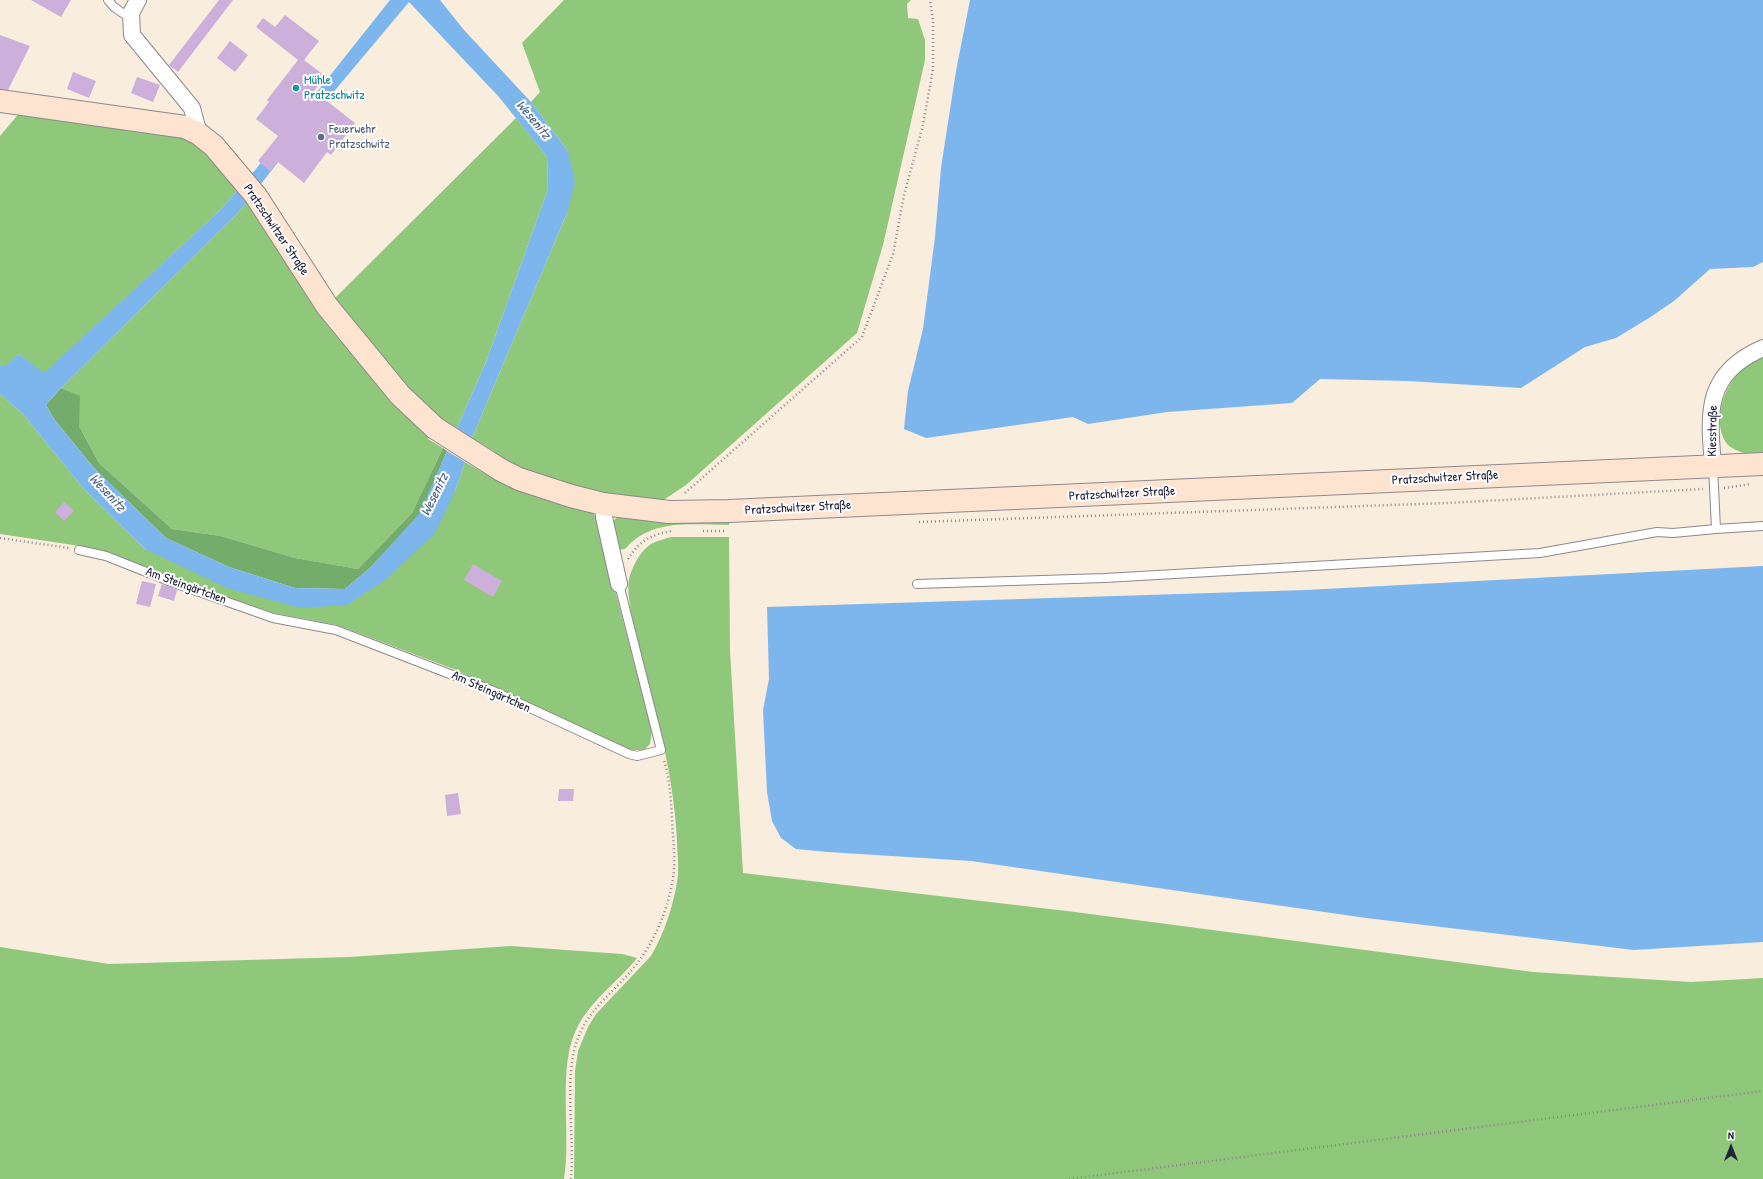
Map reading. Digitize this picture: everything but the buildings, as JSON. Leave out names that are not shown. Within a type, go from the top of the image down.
[{"type":"street","points":[[138,0],[131,13],[132,35],[192,108],[199,134]]},
{"type":"street","name":"Pratzschwitzer Straße","points":[[0,101],[185,126],[199,134],[214,146],[249,188],[327,306],[400,396],[435,428],[519,479],[538,486],[603,504],[669,512],[729,511],[1295,486],[1713,465],[1760,473]]},
{"type":"street","name":"Kiesstraße","points":[[1713,465],[1711,413],[1715,393],[1720,382],[1735,363],[1747,355],[1763,348]]},
{"type":"street","points":[[603,504],[604,517],[619,584]]},
{"type":"lane","points":[[108,0],[114,7],[131,19]]},
{"type":"lane","points":[[1713,465],[1716,529]]},
{"type":"lane","points":[[917,584],[1112,578],[1540,553],[1656,532],[1673,533],[1763,526]]},
{"type":"lane","name":"Am Steingärtchen","points":[[79,550],[106,556],[174,583],[273,618],[336,630],[491,690],[629,754],[638,756],[661,750]]},
{"type":"lane","points":[[619,584],[661,750]]},
{"type":"path","points":[[690,489],[862,337],[893,254],[904,195],[923,125],[933,69],[933,21],[930,0]]},
{"type":"path","points":[[917,522],[1447,503],[1714,488],[1760,473]]},
{"type":"path","points":[[701,531],[730,530]]},
{"type":"path","points":[[630,557],[639,545],[649,537],[678,531]]},
{"type":"path","points":[[0,538],[79,550]]},
{"type":"path","points":[[571,1179],[571,1072],[573,1053],[577,1039],[583,1025],[592,1012],[630,972],[646,952],[666,908],[674,872],[670,790],[667,770],[661,750]]},
{"type":"path","points":[[1069,1179],[1763,1091]]},
{"type":"green space","points":[[564,0],[911,0],[907,4],[908,18],[918,19],[925,40],[925,60],[883,245],[857,333],[686,485],[659,503],[573,490],[493,456],[495,452],[472,438],[567,213],[568,151],[531,102],[540,92],[522,43]]},
{"type":"green space","points":[[21,111],[160,127],[204,147],[240,188],[217,213],[44,374],[19,354],[5,367],[0,365],[0,136]]},
{"type":"green space","points":[[516,118],[547,157],[548,189],[486,362],[457,428],[441,419],[405,392],[334,299]]},
{"type":"green space","points":[[250,198],[431,434],[428,439],[443,448],[412,513],[358,569],[295,558],[221,536],[172,529],[99,463],[79,426],[79,396],[61,388],[236,215]]},
{"type":"green space","points":[[1763,355],[1763,457],[1741,452],[1728,445],[1723,438],[1721,430],[1720,413],[1728,388],[1732,381],[1742,370]]},
{"type":"green space","points":[[61,388],[80,396],[79,426],[99,463],[172,529],[221,536],[295,558],[358,569],[412,513],[443,448],[447,451],[420,514],[370,568],[345,589],[295,588],[229,567],[166,538],[94,468],[54,419],[46,405]]},
{"type":"green space","points":[[0,394],[23,414],[83,488],[145,549],[347,605],[455,491],[465,462],[482,472],[484,470],[592,511],[599,524],[652,731],[650,744],[644,750],[623,748],[456,670],[337,625],[274,613],[172,578],[109,552],[0,534]]},
{"type":"green space","points":[[620,515],[729,517],[729,525],[673,525],[647,532],[625,549],[617,550],[611,533],[613,521]]},
{"type":"green space","points":[[671,537],[729,537],[730,650],[743,873],[1075,912],[1533,972],[1691,982],[1763,978],[1763,1179],[574,1179],[575,1071],[578,1051],[588,1027],[596,1014],[651,956],[661,937],[668,918],[678,876],[673,796],[660,730],[633,622],[628,588],[632,569],[645,549],[653,543]]},
{"type":"green space","points":[[511,946],[622,954],[637,958],[591,1007],[578,1026],[571,1042],[566,1080],[566,1161],[564,1179],[0,1179],[0,947],[109,964],[350,957]]},
{"type":"water","name":"Wesenitz","points":[[390,0],[440,0],[464,30],[531,102],[568,151],[575,182],[567,213],[472,438],[457,428],[486,362],[548,189],[547,157],[499,97],[409,2],[326,101],[257,189],[248,179]]},
{"type":"water","points":[[970,0],[1763,0],[1763,262],[1753,267],[1710,269],[1674,301],[1649,318],[1616,338],[1585,347],[1521,388],[1408,381],[1320,379],[1292,403],[1167,412],[1088,424],[1073,417],[926,438],[904,429],[908,391],[923,329],[935,237],[941,168],[956,71]]},
{"type":"water","name":"Wesenitz","points":[[240,188],[250,198],[236,215],[61,388],[46,405],[54,419],[94,468],[166,538],[229,567],[295,588],[345,589],[370,568],[419,514],[447,451],[465,462],[455,491],[435,533],[384,581],[347,605],[300,608],[227,588],[145,549],[83,488],[23,414],[0,394],[0,365],[5,366],[19,354],[44,373],[217,213]]},
{"type":"water","points":[[1763,566],[1763,942],[1634,950],[1366,918],[971,861],[796,849],[781,838],[772,821],[767,792],[763,710],[769,679],[767,607],[1306,590]]},
{"type":"place","name":"Mühle Pratzschwitz","points":[[296,88]]},
{"type":"place","name":"Feuerwehr Pratzschwitz","points":[[321,137]]}]
